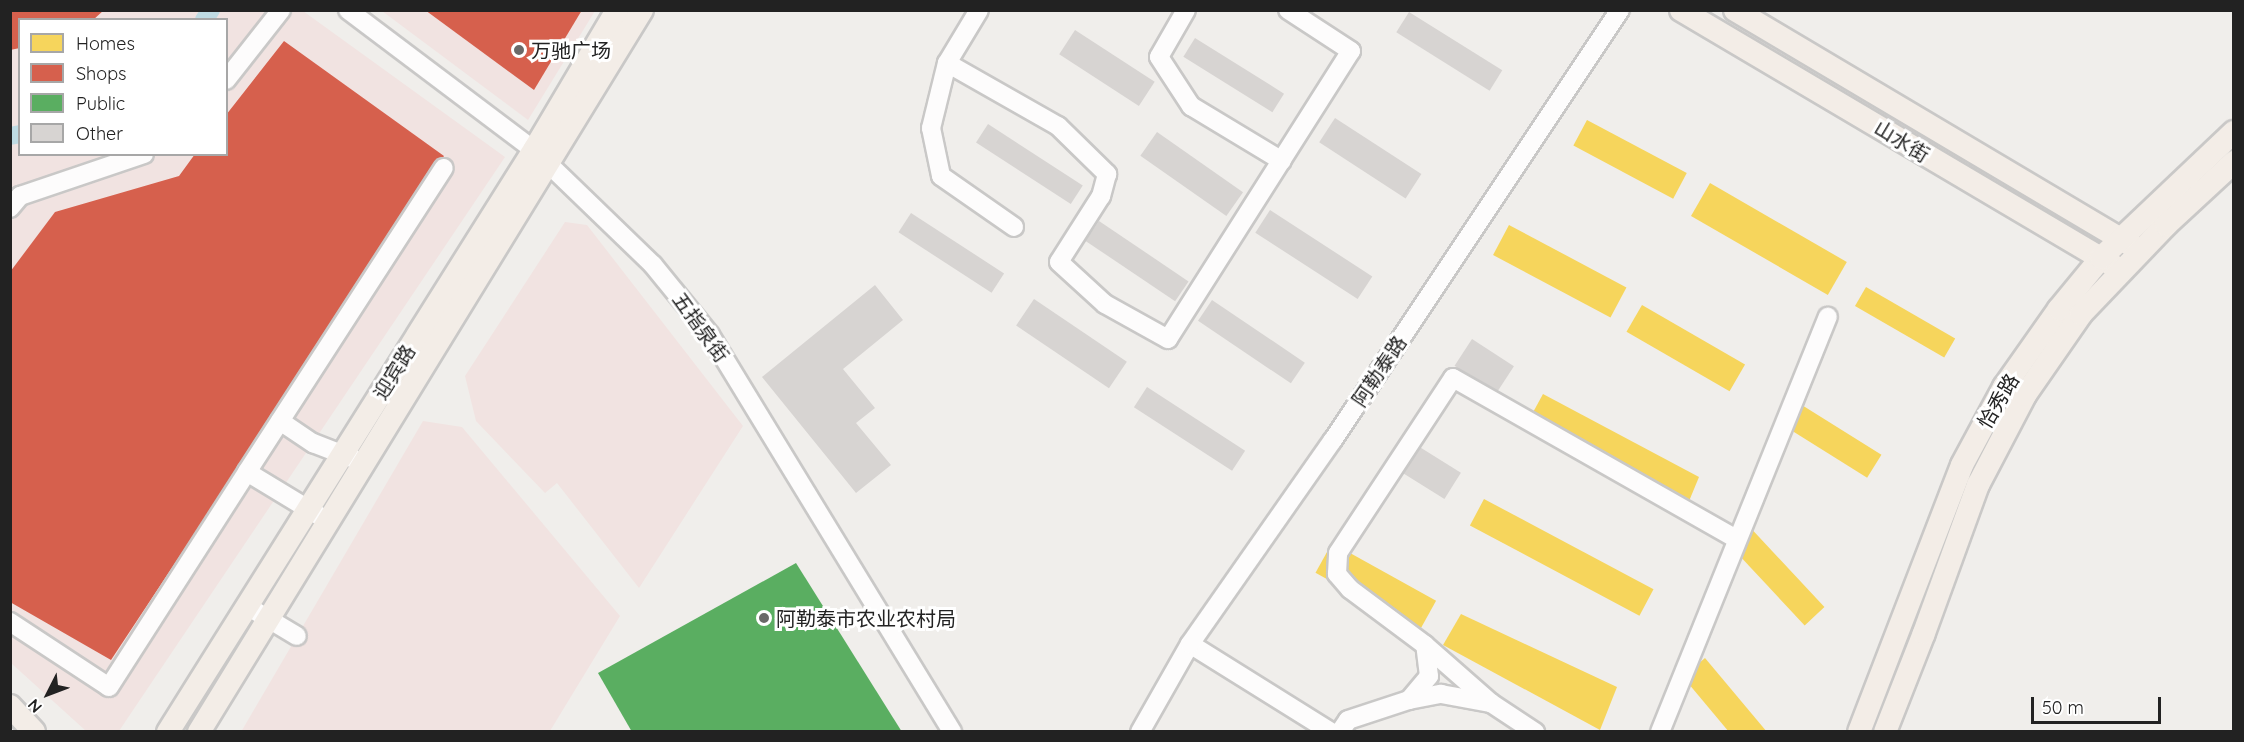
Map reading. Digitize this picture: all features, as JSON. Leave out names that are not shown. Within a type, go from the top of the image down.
[{"type":"main road","name":"迎宾路","points":[[199,732],[363,465],[541,156],[618,10]]},
{"type":"main road","name":"迎宾路","points":[[168,732],[343,453],[541,156],[642,10]]},
{"type":"main road","name":"山水街","points":[[1681,10],[2122,271]]},
{"type":"main road","name":"山水街","points":[[1735,10],[2141,251]]},
{"type":"main road","name":"恰秀路","points":[[1858,732],[1962,465],[2004,387],[2059,309],[2101,258],[2234,132]]},
{"type":"main road","name":"恰秀路","points":[[1885,732],[1978,485],[2025,396],[2081,314],[2141,251],[2234,162]]},
{"type":"main road","points":[[10,706],[34,732]]},
{"type":"street","points":[[228,77],[281,10]]},
{"type":"street","name":"五指泉街","points":[[348,10],[541,156],[653,265],[711,335],[952,732]]},
{"type":"street","points":[[979,10],[947,63],[931,128],[941,176],[1014,227]]},
{"type":"street","points":[[1186,10],[1159,57],[1191,105],[1281,161]]},
{"type":"street","points":[[947,63],[1058,126],[1107,174],[1101,196],[1059,262],[1105,304],[1168,339],[1351,51],[1288,10]]},
{"type":"street","name":"阿勒泰路","points":[[1140,732],[1190,644],[1332,440],[1620,10]]},
{"type":"street","points":[[10,208],[20,196],[138,156]]},
{"type":"street","points":[[10,622],[109,687],[444,168]]},
{"type":"street","points":[[1660,732],[1828,317]]},
{"type":"street","points":[[1535,732],[1491,703],[1425,645],[1350,589],[1337,574],[1338,553],[1453,378],[1736,540]]},
{"type":"street","points":[[280,421],[313,443],[343,453],[363,465]]},
{"type":"street","points":[[247,472],[328,521]]},
{"type":"street","points":[[247,606],[297,636]]},
{"type":"street","points":[[1190,644],[1331,732]]},
{"type":"street","points":[[1409,700],[1429,676],[1425,645]]},
{"type":"street","points":[[1340,732],[1348,720],[1409,700],[1441,694],[1491,703]]},
{"type":"shaded area","points":[[11,11],[303,11],[505,157],[119,731],[86,731],[11,663]]},
{"type":"shaded area","points":[[382,11],[595,11],[528,120]]},
{"type":"shaded area","points":[[565,222],[587,225],[743,426],[639,588],[557,483],[545,493],[476,421],[465,376]]},
{"type":"shaded area","points":[[423,421],[462,427],[620,616],[550,731],[241,732]]},
{"type":"building: Homes","points":[[1587,120],[1687,173],[1673,199],[1573,146]]},
{"type":"building: Homes","points":[[1710,183],[1847,262],[1828,295],[1691,216]]},
{"type":"building: Homes","points":[[1509,225],[1626,287],[1610,317],[1493,255]]},
{"type":"building: Homes","points":[[1866,287],[1955,338],[1944,358],[1855,306]]},
{"type":"building: Homes","points":[[1642,305],[1745,364],[1730,391],[1626,332]]},
{"type":"building: Homes","points":[[1543,394],[1699,477],[1687,506],[1531,416]]},
{"type":"building: Homes","points":[[1789,397],[1881,455],[1867,478],[1775,420]]},
{"type":"building: Homes","points":[[1484,499],[1654,589],[1639,616],[1470,525]]},
{"type":"building: Homes","points":[[1746,523],[1824,607],[1805,626],[1726,541]]},
{"type":"building: Homes","points":[[1332,543],[1436,601],[1420,630],[1316,573]]},
{"type":"building: Homes","points":[[1461,614],[1617,687],[1600,730],[1443,645]]},
{"type":"building: Homes","points":[[1705,658],[1767,732],[1729,732],[1683,677]]},
{"type":"building: Shops","points":[[10,10],[104,10],[95,18],[18,18],[18,48],[10,50]]},
{"type":"building: Shops","name":"万驰广场","points":[[425,10],[582,10],[534,90]]},
{"type":"building: Shops","points":[[284,41],[444,156],[111,660],[10,602],[10,272],[55,212],[179,176],[194,156],[228,156],[228,112]]},
{"type":"building: Public","name":"阿勒泰市农业农村局","points":[[796,563],[902,732],[632,732],[598,673]]},
{"type":"building: Other","points":[[1409,12],[1502,70],[1490,91],[1396,32]]},
{"type":"building: Other","points":[[1075,30],[1155,82],[1139,106],[1059,54]]},
{"type":"building: Other","points":[[1195,38],[1284,94],[1272,112],[1183,57]]},
{"type":"building: Other","points":[[1335,118],[1421,174],[1406,198],[1319,142]]},
{"type":"building: Other","points":[[988,124],[1083,186],[1071,204],[976,142]]},
{"type":"building: Other","points":[[1157,132],[1243,192],[1226,216],[1140,156]]},
{"type":"building: Other","points":[[1270,210],[1372,276],[1358,299],[1255,233]]},
{"type":"building: Other","points":[[911,213],[1004,273],[992,293],[898,232]]},
{"type":"building: Other","points":[[1099,221],[1189,281],[1175,301],[1086,241]]},
{"type":"building: Other","points":[[875,285],[903,320],[843,369],[875,408],[856,423],[891,465],[856,493],[762,377]]},
{"type":"building: Other","points":[[1034,299],[1127,362],[1109,388],[1016,326]]},
{"type":"building: Other","points":[[1212,300],[1305,363],[1291,383],[1198,321]]},
{"type":"building: Other","points":[[1472,339],[1514,366],[1497,393],[1455,366]]},
{"type":"building: Other","points":[[1147,387],[1245,451],[1232,471],[1134,407]]},
{"type":"building: Other","points":[[1410,441],[1461,473],[1444,499],[1394,467]]},
{"type":"waterway","points":[[205,18],[211,10]]},
{"type":"waterway","points":[[10,136],[18,134]]},
{"type":"place","name":"万驰广场","points":[[519,50]]},
{"type":"place","name":"阿勒泰市农业农村局","points":[[764,618]]}]
